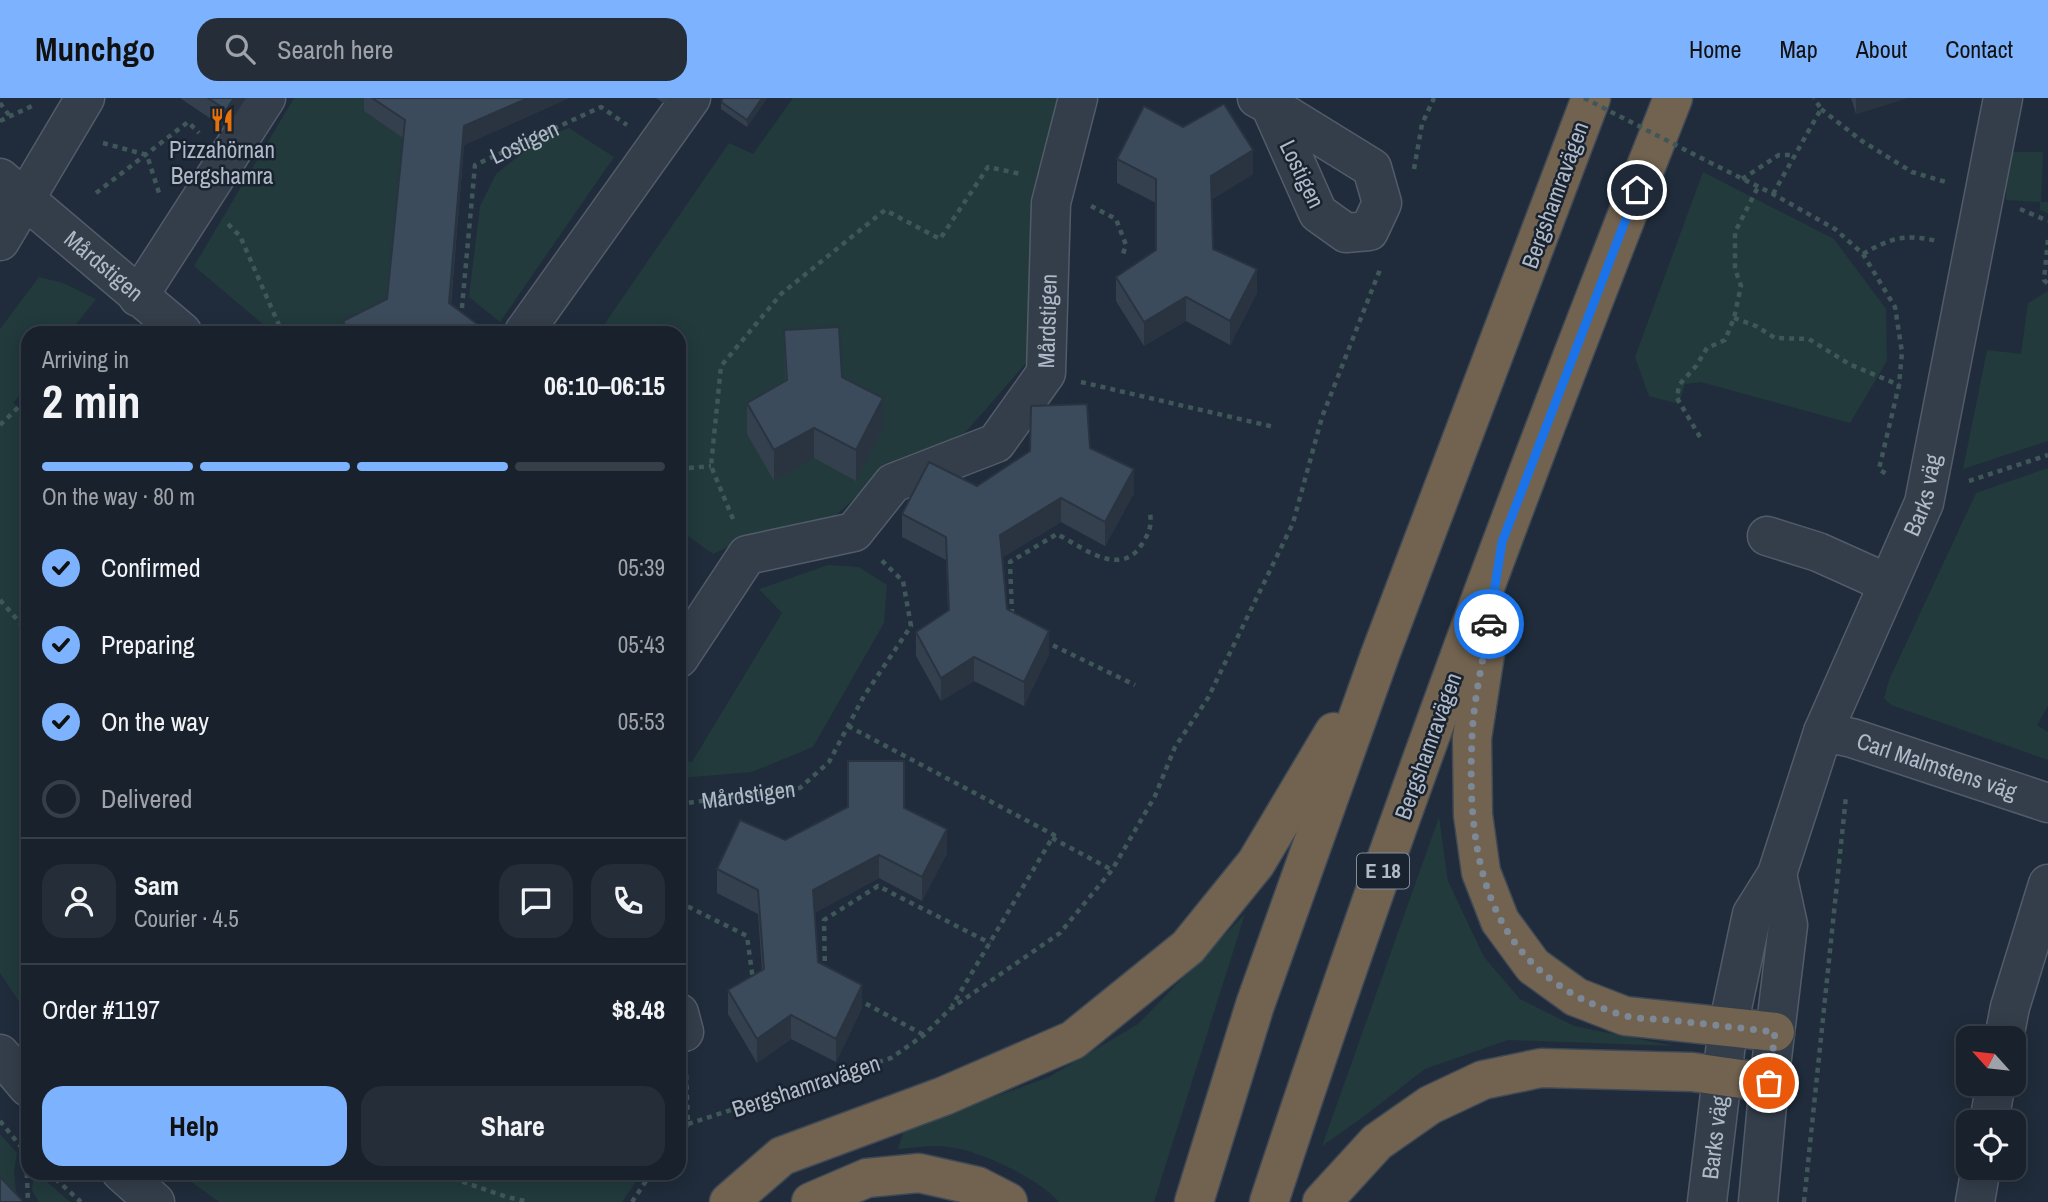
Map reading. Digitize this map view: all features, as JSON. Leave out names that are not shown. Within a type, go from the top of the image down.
[{"type":"highway","name":"Bergshamravägen","points":[[1194,1202],[1255,1005],[1380,655],[1591,98]]},
{"type":"highway","name":"Bergshamravägen","points":[[1269,1202],[1326,1028],[1502,542],[1673,98]]},
{"type":"highway","points":[[1502,542],[1472,738],[1473,815],[1481,872],[1500,921],[1533,966],[1576,997],[1625,1016],[1775,1032]]},
{"type":"highway","points":[[729,1202],[782,1156],[944,1096],[1073,1040],[1188,947],[1256,863],[1380,655]]},
{"type":"highway","points":[[1322,1202],[1377,1142],[1430,1105],[1483,1080],[1541,1068],[1692,1072],[1769,1083]]},
{"type":"highway","points":[[811,1202],[867,1178],[919,1173],[977,1186],[1008,1202]]},
{"type":"street","points":[[0,241],[13,189],[85,98]]},
{"type":"street","points":[[138,297],[266,98]]},
{"type":"street","points":[[528,326],[691,98]]},
{"type":"street","name":"Mårdstigen","points":[[854,532],[894,483],[996,443],[1046,373],[1051,203],[1078,98]]},
{"type":"street","name":"Barks väg","points":[[1707,1202],[1728,1027],[1752,914],[1777,874],[1838,735],[1887,583],[1924,503],[2003,98]]},
{"type":"street","name":"Mårdstigen","points":[[13,189],[174,326]]},
{"type":"street","points":[[686,647],[747,555],[854,532]]},
{"type":"street","points":[[1767,536],[1818,552],[1887,583]]},
{"type":"street","name":"Carl Malmstens väg","points":[[1838,735],[2048,803]]},
{"type":"street","points":[[1758,1202],[1788,925],[1777,874]]},
{"type":"street","points":[[2006,1026],[2048,884]]},
{"type":"street","points":[[0,1054],[21,1079]]},
{"type":"street","points":[[130,1180],[155,1202]]},
{"type":"street","points":[[1975,1202],[1979,1180]]},
{"type":"path","points":[[0,121],[34,105],[38,98]]},
{"type":"path","points":[[1413,171],[1422,124],[1434,98]]},
{"type":"path","points":[[1584,98],[1773,194],[1835,229],[1863,254],[1895,307],[1902,352],[1899,385],[1879,469],[1924,503],[1948,513],[1968,481],[2048,455]]},
{"type":"path","points":[[1814,98],[1821,109],[1862,141],[1912,172],[1985,192]]},
{"type":"path","points":[[0,103],[9,116]]},
{"type":"path","name":"Lostigen","points":[[471,325],[461,317],[475,165],[601,107],[656,146]]},
{"type":"path","points":[[1773,194],[1821,109]]},
{"type":"path","points":[[96,193],[188,122],[208,141]]},
{"type":"path","points":[[97,141],[147,155]]},
{"type":"path","points":[[147,155],[163,204]]},
{"type":"path","points":[[1742,179],[1779,155],[1794,155]]},
{"type":"path","points":[[747,555],[711,466],[721,366],[781,294],[886,209],[940,239],[988,167],[1058,182],[1088,204],[1116,219],[1126,245],[1122,257]]},
{"type":"path","points":[[1700,438],[1677,398],[1679,385],[1707,348],[1725,340],[1734,318],[1741,286],[1735,269],[1735,232],[1758,187]]},
{"type":"path","points":[[202,198],[240,236],[279,326]]},
{"type":"path","points":[[1863,254],[1889,239],[1913,236],[1937,241]]},
{"type":"path","points":[[2048,240],[2044,280],[2048,284]]},
{"type":"path","name":"Bergshamravägen","points":[[688,1124],[891,1058],[924,1035],[950,1009],[1060,933],[1111,870],[1155,796],[1175,747],[1208,698],[1293,523],[1322,417],[1383,262]]},
{"type":"path","points":[[1734,318],[1775,338],[1809,339],[1849,364],[1899,385]]},
{"type":"path","points":[[1046,373],[1274,427]]},
{"type":"path","points":[[0,425],[21,405]]},
{"type":"path","points":[[686,468],[711,466]]},
{"type":"path","points":[[1012,626],[1010,562],[1057,534],[1106,559],[1116,561],[1130,558],[1139,550],[1149,533],[1152,523],[1150,513]]},
{"type":"path","name":"Mårdstigen","points":[[686,803],[800,788],[829,761],[864,696],[911,626],[903,581],[854,532]]},
{"type":"path","points":[[0,600],[21,624]]},
{"type":"path","points":[[1035,637],[1135,685]]},
{"type":"path","points":[[848,726],[1111,870]]},
{"type":"path","points":[[1804,1202],[1838,735]]},
{"type":"path","name":"Bergshamravägen","points":[[950,1009],[1053,837]]},
{"type":"path","points":[[826,983],[824,920],[878,886],[990,943]]},
{"type":"path","points":[[686,906],[747,936],[753,985]]},
{"type":"path","points":[[850,996],[924,1035]]},
{"type":"path","points":[[686,1095],[686,1127]]},
{"type":"path","points":[[0,1121],[21,1147]]},
{"type":"path","points":[[28,1180],[28,1202]]},
{"type":"path","points":[[57,1180],[81,1202]]},
{"type":"path","points":[[459,1180],[528,1202]]},
{"type":"path","points":[[632,1202],[647,1180]]},
{"type":"green space","points":[[294,98],[373,98],[364,111],[405,139],[387,318],[370,326],[265,326],[194,266]]},
{"type":"green space","points":[[793,98],[1065,98],[1040,347],[965,433],[887,469],[802,546],[752,536],[713,554],[688,536],[686,539],[686,326],[603,326],[729,143],[753,154]]},
{"type":"green space","points":[[569,128],[614,157],[500,322],[469,297],[480,206],[496,174],[540,139]]},
{"type":"green space","points":[[2008,152],[2043,152],[2041,202],[2048,202],[2048,213],[2040,210],[2040,202],[2006,200]]},
{"type":"green space","points":[[1703,172],[1834,239],[1886,309],[1887,361],[1850,423],[1701,382],[1685,384],[1679,404],[1649,396],[1635,357]]},
{"type":"green space","points":[[39,277],[63,283],[96,299],[75,326],[21,326],[21,393],[13,403],[21,409],[21,1004],[0,973],[0,329]]},
{"type":"green space","points":[[2048,291],[2048,441],[1963,469],[1987,350],[2021,354],[2028,303]]},
{"type":"green space","points":[[2048,468],[2048,706],[2037,725],[2048,732],[2048,760],[1891,705],[1884,698],[1889,680],[1976,493]]},
{"type":"green space","points":[[828,565],[859,567],[887,585],[884,623],[813,747],[752,772],[686,777],[686,761],[692,762],[782,613],[759,589]]},
{"type":"green space","points":[[1439,817],[1448,881],[1484,957],[1520,999],[1574,1026],[1674,1046],[1508,1040],[1425,1069],[1322,1146]]},
{"type":"green space","points":[[1245,914],[1154,1202],[1059,1202],[1020,1173],[968,1151],[937,1146],[898,1149],[904,1130],[1049,1077],[1138,1024]]},
{"type":"green space","points":[[0,1134],[17,1153],[14,1173],[17,1202],[0,1202]]},
{"type":"green space","points":[[33,1180],[45,1180],[70,1202],[39,1202],[32,1190]]},
{"type":"green space","points":[[189,1180],[637,1180],[622,1202],[219,1202]]},
{"type":"building","points":[[208,98],[234,98],[226,110]]},
{"type":"building","points":[[372,98],[528,98],[464,126],[449,303],[480,326],[345,326],[343,321],[387,299],[405,120]]},
{"type":"building","points":[[723,98],[762,98],[747,120],[721,102]]},
{"type":"building","points":[[1224,104],[1253,150],[1211,176],[1213,249],[1257,269],[1230,321],[1186,297],[1144,322],[1116,277],[1156,250],[1156,179],[1117,159],[1144,106],[1183,127]]},
{"type":"building","points":[[839,327],[842,377],[883,398],[856,450],[814,428],[774,450],[747,403],[787,380],[784,330]]},
{"type":"building","points":[[1087,404],[1090,448],[1134,469],[1105,522],[1061,498],[1000,535],[1007,609],[1049,631],[1024,682],[974,657],[941,678],[916,632],[949,610],[946,537],[902,514],[929,462],[977,486],[1030,451],[1031,406]]},
{"type":"building","points":[[848,761],[904,761],[904,808],[947,829],[922,877],[879,855],[813,890],[818,962],[862,985],[836,1039],[791,1015],[757,1039],[728,990],[764,969],[758,890],[717,869],[740,820],[785,840],[848,807]]},
{"type":"building","points":[[0,1177],[22,1200],[21,1202],[0,1202]]},
{"type":"way so far","points":[[1489,624],[1472,738],[1473,815],[1481,872],[1500,921],[1533,966],[1576,997],[1625,1016],[1775,1032],[1769,1083]]},
{"type":"place","name":"Pizzahörnan Bergshamra","points":[[222,120]]},
{"type":"route","points":[[1489,624],[1502,542],[1637,190]]}]
